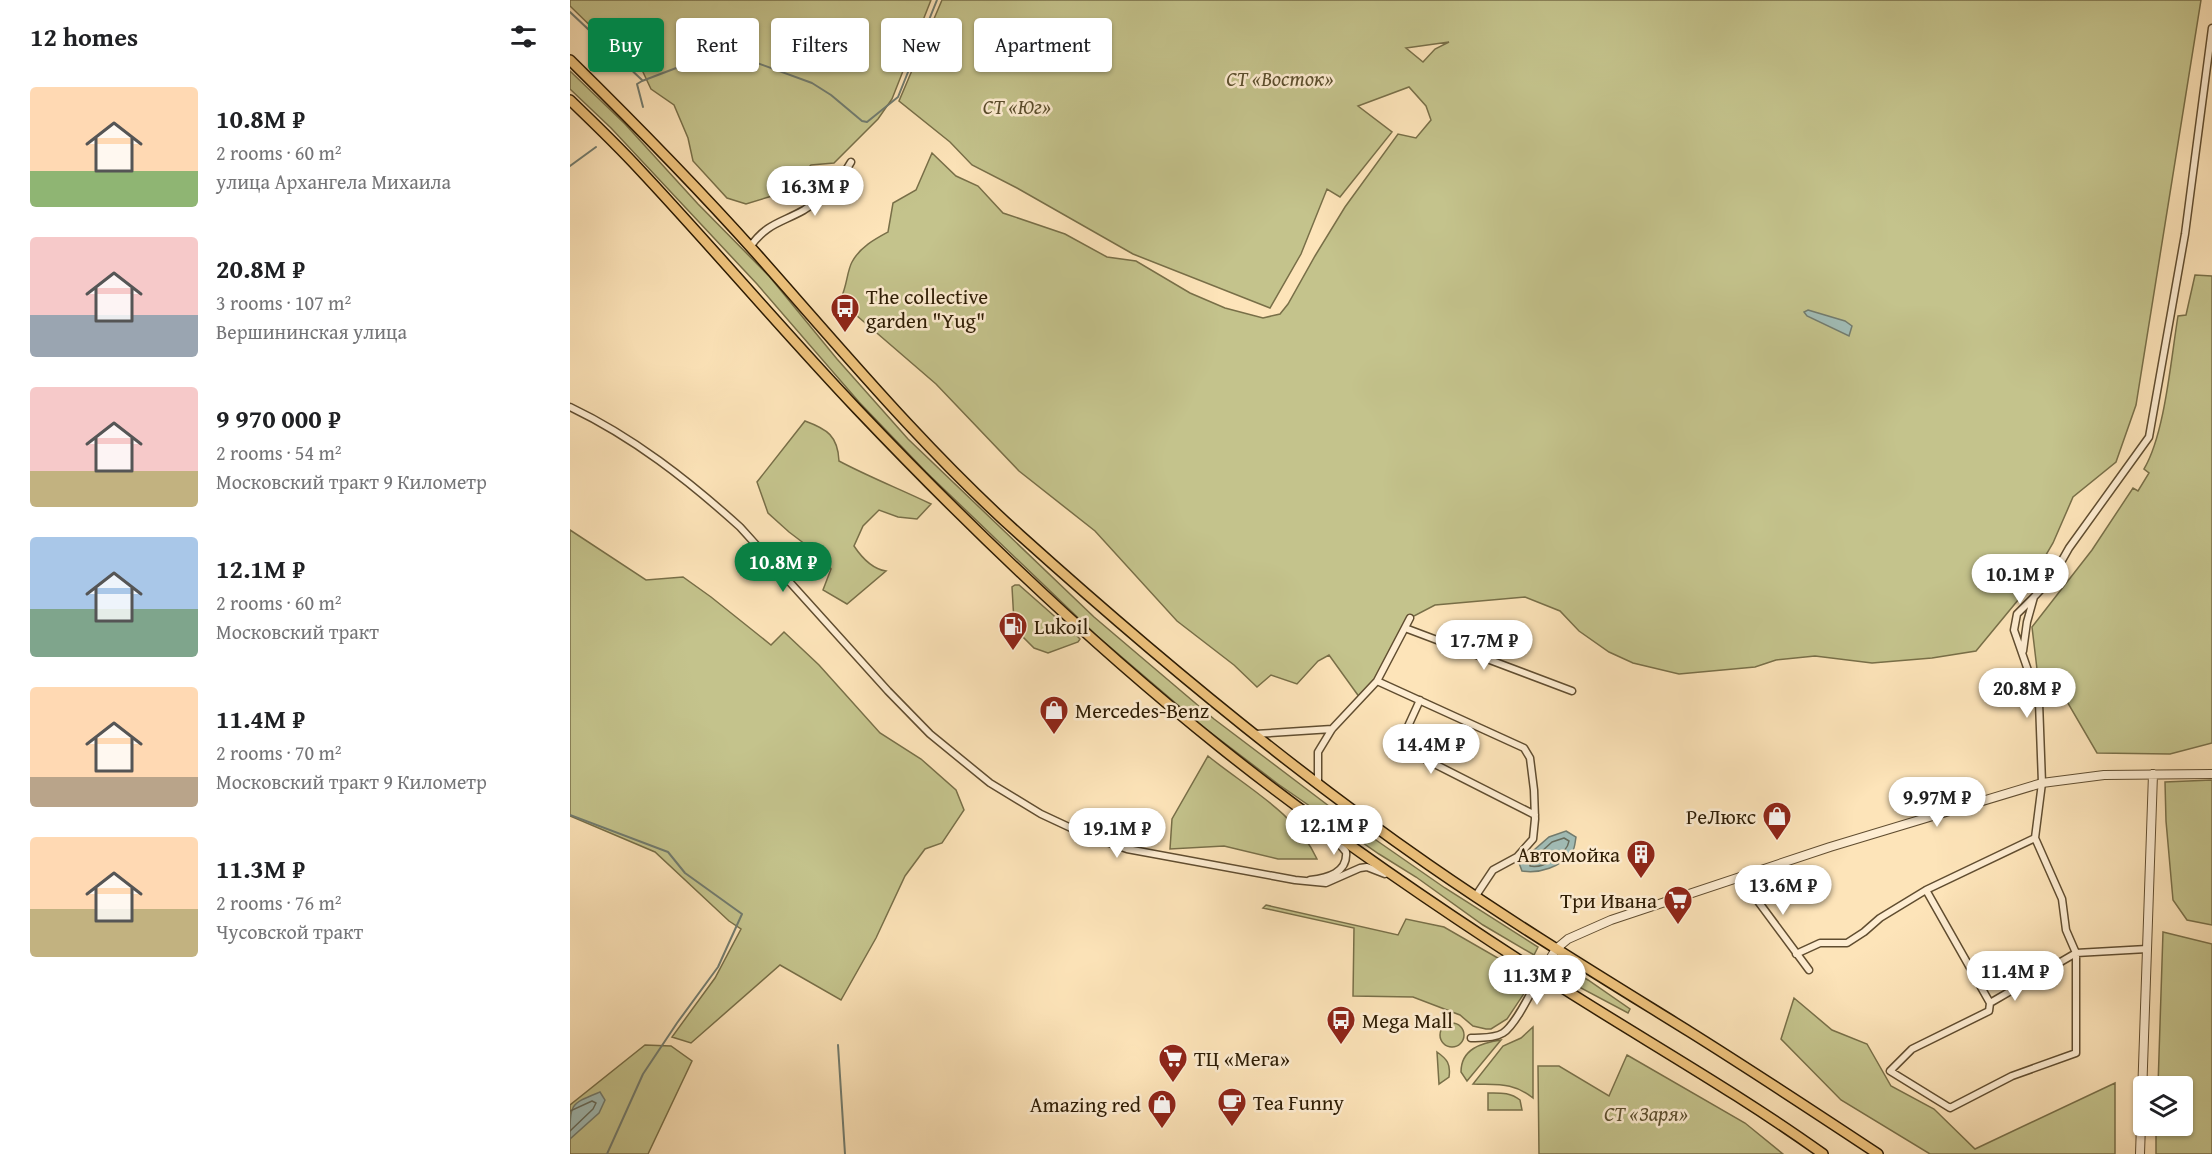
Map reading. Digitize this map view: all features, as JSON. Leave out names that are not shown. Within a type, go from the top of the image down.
[{"type":"main road","points":[[570,60],[626,115],[750,247],[930,447],[1017,532],[1145,645],[1318,785],[1476,897],[1878,1154]]},
{"type":"main road","points":[[570,100],[637,166],[852,404],[971,526],[1112,657],[1221,748],[1407,884],[1541,974],[1757,1108],[1823,1154]]},
{"type":"street","points":[[1926,890],[1990,1003],[1989,1011],[1912,1049],[1890,1071],[1950,1108],[2012,1076],[2076,1053],[2076,953],[2066,930],[2062,900],[2035,838],[2042,783],[2039,702],[2014,630],[2017,614],[2052,578],[2069,548],[2149,437],[2185,234],[2212,28]]},
{"type":"street","points":[[750,247],[777,221],[805,209],[819,198],[846,172],[851,162]]},
{"type":"street","points":[[570,407],[639,446],[720,509],[740,527],[930,734],[990,783],[1041,814],[1107,843],[1144,853],[1295,880],[1326,883],[1367,867],[1407,884]]},
{"type":"street","points":[[2023,654],[2027,622],[2034,597]]},
{"type":"street","points":[[1318,785],[1318,752],[1332,729],[1377,681],[1410,618]]},
{"type":"street","points":[[1405,628],[1572,691]]},
{"type":"street","points":[[1377,681],[1524,748],[1530,758],[1535,815],[1533,839],[1517,857],[1493,870],[1476,897]]},
{"type":"street","points":[[1420,700],[1399,746],[1535,815]]},
{"type":"street","points":[[1254,734],[1332,729]]},
{"type":"street","points":[[2140,1154],[2153,774]]},
{"type":"street","points":[[1471,1038],[1491,1037],[1511,1026],[1556,949],[1568,939],[1611,920],[1740,877],[2042,783],[2104,775],[2212,774]]},
{"type":"street","points":[[1295,880],[1329,877],[1340,870],[1346,862],[1345,849],[1319,826],[1314,818]]},
{"type":"street","points":[[1796,954],[1820,943],[1847,943],[1880,918],[1926,890],[2035,838]]},
{"type":"street","points":[[1740,877],[1809,970]]},
{"type":"street","points":[[1990,1003],[2076,953],[2147,949]]},
{"type":"green space","points":[[570,0],[931,0],[924,18],[881,18],[881,72],[903,72],[892,99],[878,119],[834,163],[811,165],[795,181],[772,196],[746,204],[727,198],[693,161],[688,138],[674,105],[651,89],[643,72],[664,72],[664,18],[588,18],[588,24],[570,6]]},
{"type":"green space","points":[[942,0],[2201,0],[2136,405],[2116,462],[2073,497],[2053,543],[2023,594],[1976,651],[1932,658],[1872,663],[1815,656],[1776,660],[1755,667],[1679,674],[1633,663],[1609,652],[1579,631],[1560,611],[1525,597],[1435,605],[1410,618],[1377,681],[1360,698],[1329,655],[1318,661],[1297,684],[1271,675],[1257,687],[1234,665],[1177,621],[1095,531],[1019,471],[936,384],[856,315],[841,298],[849,270],[855,257],[863,248],[888,232],[893,203],[916,190],[932,153],[956,176],[978,186],[1003,213],[1065,234],[1107,257],[1136,261],[1190,293],[1225,308],[1263,318],[1280,314],[1345,207],[1398,134],[1416,138],[1431,120],[1426,106],[1409,87],[1358,106],[1392,132],[1340,197],[1327,189],[1301,254],[1270,308],[1133,254],[972,165],[950,142],[899,101],[911,72],[962,72],[962,18],[934,18]],"holes":[[[1449,42],[1435,49],[1423,62],[1406,48]]]},
{"type":"green space","points":[[570,71],[625,124],[698,204],[769,276],[837,359],[908,439],[1094,617],[1214,719],[1350,822],[1445,888],[1538,947],[1534,955],[1483,925],[1278,784],[1206,729],[1096,635],[926,472],[859,402],[757,284],[611,128],[570,89]]},
{"type":"green space","points":[[2195,275],[2212,276],[2212,743],[2170,754],[2097,753],[2058,686],[2039,686],[2032,627],[2092,550],[2133,488],[2138,491],[2149,473],[2144,469],[2151,454],[2162,416],[2178,316],[2186,315]]},
{"type":"green space","points":[[805,421],[819,427],[834,439],[839,461],[931,504],[917,519],[898,517],[879,510],[863,526],[854,546],[868,562],[886,571],[847,604],[823,590],[831,569],[818,554],[768,513],[757,482]]},
{"type":"green space","points":[[570,530],[646,580],[683,577],[771,645],[784,632],[819,665],[880,733],[921,759],[956,790],[964,810],[942,843],[925,849],[905,876],[876,938],[841,1000],[780,965],[691,1043],[672,1037],[715,978],[741,929],[729,921],[655,852],[570,816]]},
{"type":"green space","points":[[1019,585],[1078,637],[1080,639],[1078,642],[1048,653],[1034,648],[1020,634],[1014,622],[1012,587]]},
{"type":"green space","points":[[1208,756],[1283,814],[1308,843],[1317,859],[1278,859],[1224,846],[1170,849],[1172,819]]},
{"type":"green space","points":[[2212,780],[2212,925],[2187,920],[2173,900],[2165,782]]},
{"type":"green space","points":[[1266,905],[1398,935],[1406,919],[1444,927],[1517,969],[1527,989],[1507,1019],[1491,1029],[1473,1026],[1460,1015],[1413,997],[1353,996],[1354,928],[1263,908]]},
{"type":"green space","points":[[2163,932],[2212,944],[2212,1154],[2156,1154],[2156,1136],[2193,1136],[2193,1076],[2158,1076]]},
{"type":"green space","points":[[1569,969],[1630,1009],[1628,1013],[1564,979]]},
{"type":"green space","points":[[1794,998],[1832,1030],[1867,1044],[1891,1086],[1934,1109],[1975,1149],[2115,1083],[2115,1154],[1930,1154],[1841,1100],[1781,1039]]},
{"type":"green space","points":[[1452,1023],[1460,1027],[1464,1035],[1460,1043],[1452,1047],[1444,1043],[1440,1035],[1444,1027]]},
{"type":"green space","points":[[1533,1027],[1533,1098],[1512,1087],[1473,1084],[1503,1046],[1521,1038]]},
{"type":"green space","points":[[1501,1040],[1467,1081],[1461,1072],[1464,1058],[1468,1053],[1480,1045]]},
{"type":"green space","points":[[645,1045],[671,1046],[692,1061],[648,1154],[570,1154],[570,1105]]},
{"type":"green space","points":[[1437,1052],[1449,1065],[1449,1077],[1439,1084]]},
{"type":"green space","name":"СТ «Заря»","points":[[1627,1055],[1745,1123],[1783,1154],[1539,1154],[1538,1066],[1559,1066],[1609,1096]]},
{"type":"green space","points":[[1488,1093],[1505,1093],[1516,1097],[1520,1100],[1522,1110],[1488,1110]]},
{"type":"water","points":[[1808,310],[1845,321],[1852,326],[1849,336],[1807,316],[1804,312]]},
{"type":"water","points":[[1566,831],[1576,837],[1574,849],[1562,862],[1549,868],[1522,871],[1519,863],[1549,837]]},
{"type":"water","points":[[600,1092],[605,1100],[599,1113],[570,1139],[570,1118],[574,1106],[583,1099]]},
{"type":"waterway","points":[[643,107],[637,84],[642,81],[692,62],[726,62],[738,56],[812,83],[831,95],[862,121],[867,122],[898,97],[937,0]]},
{"type":"waterway","points":[[570,12],[642,80]]},
{"type":"waterway","points":[[570,166],[596,147]]},
{"type":"waterway","points":[[570,815],[668,852],[685,873],[742,914],[718,967],[643,1074],[607,1154]]},
{"type":"waterway","points":[[838,1045],[845,1154]]},
{"type":"place","name":"The collective garden \"Yug\"","points":[[845,334]]},
{"type":"place","name":"Lukoil","points":[[1013,652]]},
{"type":"place","name":"Mercedes-Benz","points":[[1054,736]]},
{"type":"place","name":"РеЛюкс","points":[[1777,842]]},
{"type":"place","name":"Автомойка","points":[[1641,880]]},
{"type":"place","name":"Три Ивана","points":[[1678,926]]},
{"type":"place","name":"Mega Mall","points":[[1341,1046]]},
{"type":"place","name":"ТЦ «Мега»","points":[[1173,1084]]},
{"type":"place","name":"Tea Funny","points":[[1232,1128]]},
{"type":"place","name":"Amazing red","points":[[1162,1130]]},
{"type":"park label","name":"СТ «Восток»","points":[[1280,78]]},
{"type":"park label","name":"СТ «Юг»","points":[[1017,106]]}]
